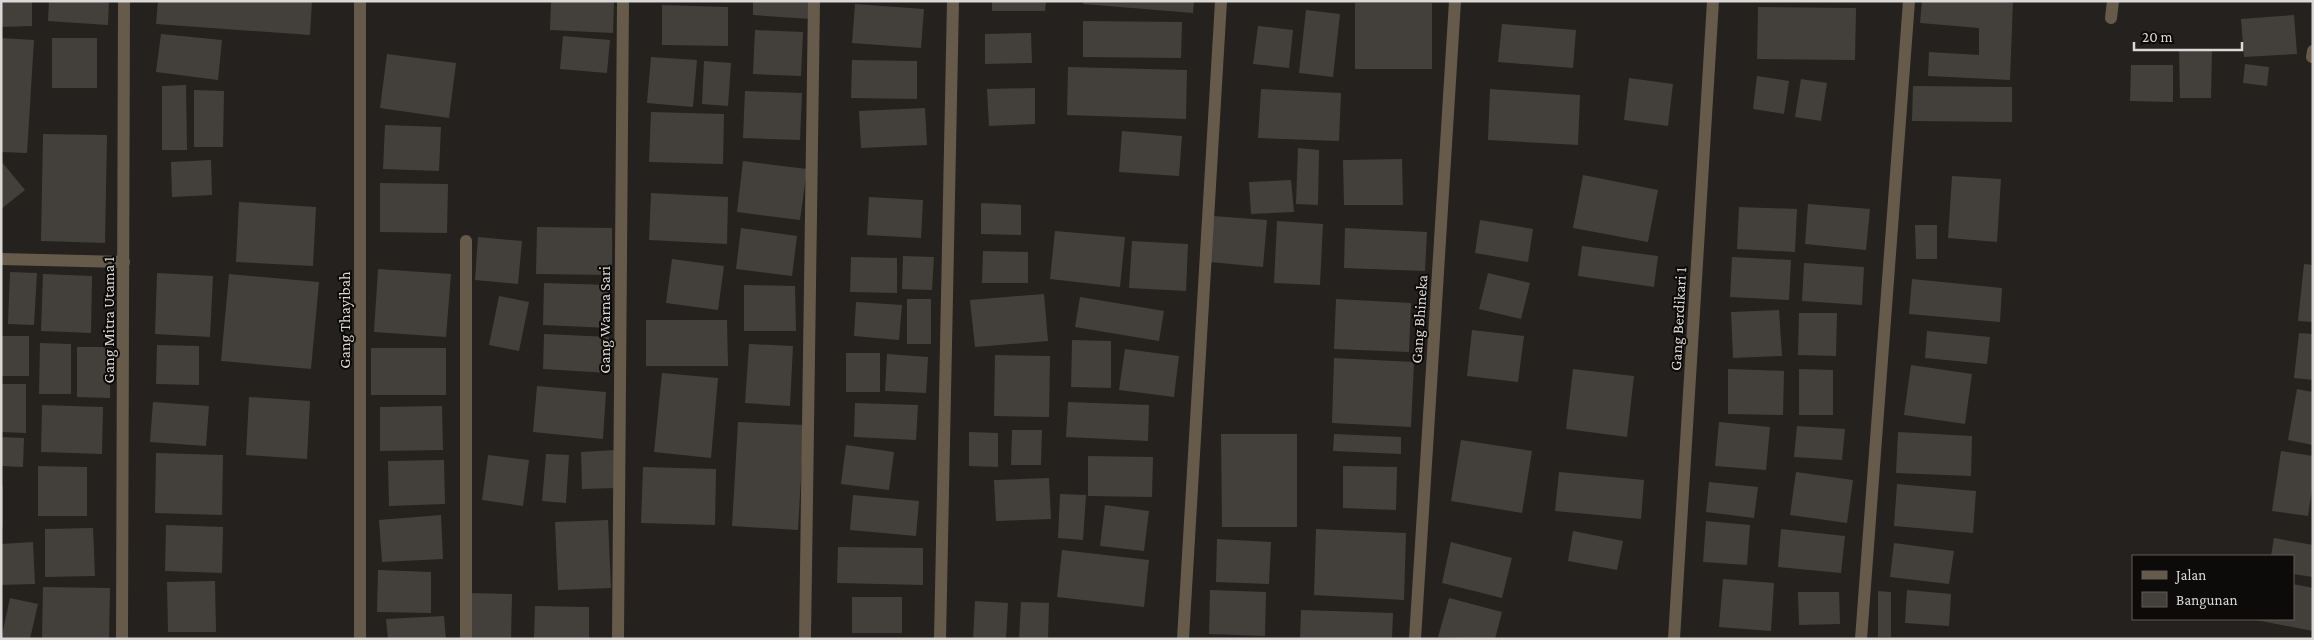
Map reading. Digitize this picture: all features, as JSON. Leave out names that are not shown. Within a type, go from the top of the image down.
[{"type":"street","name":"Gang Mitra Utama 1","points":[[122,639],[124,1]]},
{"type":"street","name":"Gang Thayibah","points":[[360,1],[360,639]]},
{"type":"street","name":"Gang Warna Sari","points":[[618,639],[623,1]]},
{"type":"street","points":[[805,639],[814,1]]},
{"type":"street","points":[[940,639],[953,1]]},
{"type":"street","points":[[1183,639],[1221,1]]},
{"type":"street","name":"Gang Bhineka","points":[[1415,639],[1455,1]]},
{"type":"street","name":"Gang Berdikari 1","points":[[1674,639],[1713,1]]},
{"type":"street","points":[[1860,639],[1908,1]]},
{"type":"street","points":[[2111,18],[2113,1]]},
{"type":"street","points":[[466,241],[466,639]]},
{"type":"street","points":[[1,259],[124,262]]},
{"type":"building","points":[[1,1],[32,1],[32,26],[1,27]]},
{"type":"building","points":[[49,1],[109,1],[108,25],[48,21]]},
{"type":"building","points":[[158,1],[312,1],[310,35],[156,24]]},
{"type":"building","points":[[551,1],[614,1],[613,33],[550,30]]},
{"type":"building","points":[[753,1],[811,1],[810,19],[753,15]]},
{"type":"building","points":[[992,1],[1046,1],[1045,11],[992,11]]},
{"type":"building","points":[[1084,1],[1194,1],[1193,13],[1083,4]]},
{"type":"building","points":[[1922,1],[2013,1],[2010,80],[1928,76],[1929,52],[1979,55],[1979,28],[1920,23]]},
{"type":"building","points":[[1355,3],[1432,3],[1432,69],[1355,69]]},
{"type":"building","points":[[855,4],[924,9],[921,48],[852,43]]},
{"type":"building","points":[[662,5],[728,7],[728,46],[662,45]]},
{"type":"building","points":[[1758,7],[1856,8],[1855,60],[1757,59]]},
{"type":"building","points":[[1306,10],[1340,14],[1333,77],[1299,73]]},
{"type":"building","points":[[2294,15],[2297,54],[2244,57],[2241,19]]},
{"type":"building","points":[[1083,21],[1182,22],[1181,58],[1083,57]]},
{"type":"building","points":[[1502,24],[1576,30],[1573,68],[1498,62]]},
{"type":"building","points":[[1258,26],[1293,30],[1289,68],[1253,64]]},
{"type":"building","points":[[755,30],[803,32],[801,76],[753,74]]},
{"type":"building","points":[[1031,33],[1032,63],[985,64],[985,34]]},
{"type":"building","points":[[161,34],[222,40],[218,80],[156,72]]},
{"type":"building","points":[[563,36],[610,40],[607,73],[560,69]]},
{"type":"building","points":[[1,38],[34,40],[27,153],[1,152]]},
{"type":"building","points":[[52,38],[97,38],[97,88],[52,88]]},
{"type":"building","points":[[2179,49],[2212,49],[2211,98],[2180,98]]},
{"type":"building","points":[[387,54],[456,63],[449,118],[380,108]]},
{"type":"building","points":[[651,57],[697,60],[693,107],[647,103]]},
{"type":"building","points":[[852,60],[917,61],[917,99],[851,98]]},
{"type":"building","points":[[704,61],[731,63],[728,106],[702,104]]},
{"type":"building","points":[[2245,64],[2269,67],[2267,86],[2243,83]]},
{"type":"building","points":[[2131,65],[2173,65],[2173,102],[2130,101]]},
{"type":"building","points":[[1068,67],[1187,70],[1186,119],[1067,115]]},
{"type":"building","points":[[1757,76],[1789,81],[1784,114],[1753,109]]},
{"type":"building","points":[[1629,78],[1673,84],[1668,126],[1624,120]]},
{"type":"building","points":[[1801,79],[1827,83],[1821,121],[1795,117]]},
{"type":"building","points":[[186,85],[187,150],[162,150],[162,86]]},
{"type":"building","points":[[1913,86],[2012,87],[2012,122],[1912,121]]},
{"type":"building","points":[[1035,88],[1035,124],[989,126],[987,89]]},
{"type":"building","points":[[1261,89],[1341,93],[1339,141],[1258,138]]},
{"type":"building","points":[[1490,89],[1580,95],[1578,145],[1488,140]]},
{"type":"building","points":[[194,90],[224,91],[223,147],[194,147]]},
{"type":"building","points":[[745,91],[802,93],[800,140],[743,138]]},
{"type":"building","points":[[925,108],[927,145],[861,148],[859,111]]},
{"type":"building","points":[[651,112],[724,114],[723,164],[649,162]]},
{"type":"building","points":[[385,125],[441,127],[439,171],[383,169]]},
{"type":"building","points":[[1122,131],[1182,136],[1179,176],[1119,172]]},
{"type":"building","points":[[43,134],[107,135],[105,243],[41,241]]},
{"type":"building","points":[[1298,148],[1319,150],[1318,205],[1296,204]]},
{"type":"building","points":[[1402,159],[1403,205],[1344,205],[1343,160]]},
{"type":"building","points":[[211,160],[212,195],[172,197],[171,162]]},
{"type":"building","points":[[1,161],[25,190],[1,209]]},
{"type":"building","points":[[743,161],[807,169],[800,220],[737,212]]},
{"type":"building","points":[[1583,175],[1658,190],[1648,242],[1573,228]]},
{"type":"building","points":[[1952,176],[2001,179],[1997,242],[1948,238]]},
{"type":"building","points":[[1291,180],[1294,212],[1251,214],[1249,182]]},
{"type":"building","points":[[380,183],[448,184],[447,233],[380,232]]},
{"type":"building","points":[[651,193],[728,197],[727,244],[649,240]]},
{"type":"building","points":[[869,197],[923,200],[921,238],[867,235]]},
{"type":"building","points":[[239,202],[316,207],[313,266],[236,262]]},
{"type":"building","points":[[981,203],[1021,205],[1021,235],[981,234]]},
{"type":"building","points":[[1808,204],[1870,209],[1866,250],[1805,244]]},
{"type":"building","points":[[1739,207],[1797,209],[1795,252],[1737,249]]},
{"type":"building","points":[[1213,216],[1267,220],[1263,267],[1210,262]]},
{"type":"building","points":[[1480,220],[1533,229],[1528,262],[1475,253]]},
{"type":"building","points":[[1277,221],[1323,224],[1320,285],[1274,283]]},
{"type":"building","points":[[1915,225],[1937,225],[1937,259],[1916,259]]},
{"type":"building","points":[[537,227],[612,228],[612,275],[536,274]]},
{"type":"building","points":[[741,228],[797,236],[792,276],[736,269]]},
{"type":"building","points":[[1345,228],[1427,232],[1425,271],[1344,268]]},
{"type":"building","points":[[1055,231],[1125,237],[1120,287],[1050,279]]},
{"type":"building","points":[[478,237],[522,241],[518,284],[475,280]]},
{"type":"building","points":[[1132,241],[1188,244],[1186,291],[1129,288]]},
{"type":"building","points":[[1582,246],[1658,256],[1654,287],[1578,276]]},
{"type":"building","points":[[983,251],[1028,252],[1028,283],[982,283]]},
{"type":"building","points":[[903,256],[934,257],[932,290],[902,289]]},
{"type":"building","points":[[851,257],[897,258],[897,293],[850,292]]},
{"type":"building","points":[[1732,257],[1791,260],[1789,300],[1730,297]]},
{"type":"building","points":[[672,259],[724,266],[718,310],[666,303]]},
{"type":"building","points":[[1804,263],[1864,267],[1862,305],[1802,301]]},
{"type":"building","points":[[2304,264],[2313,265],[2313,322],[2298,321]]},
{"type":"building","points":[[378,269],[451,274],[446,337],[374,332]]},
{"type":"building","points":[[10,272],[37,273],[34,325],[8,324]]},
{"type":"building","points":[[157,273],[213,276],[210,337],[155,334]]},
{"type":"building","points":[[1488,273],[1530,283],[1521,319],[1479,309]]},
{"type":"building","points":[[43,274],[92,276],[91,333],[41,331]]},
{"type":"building","points":[[229,274],[319,282],[311,369],[221,361]]},
{"type":"building","points":[[1912,279],[2002,288],[2000,322],[1909,314]]},
{"type":"building","points":[[544,283],[610,285],[609,328],[543,325]]},
{"type":"building","points":[[744,285],[795,286],[796,331],[744,331]]},
{"type":"building","points":[[1044,294],[1048,341],[975,347],[970,300]]},
{"type":"building","points":[[499,296],[529,302],[519,351],[489,345]]},
{"type":"building","points":[[1080,297],[1164,311],[1159,341],[1075,327]]},
{"type":"building","points":[[907,299],[931,299],[931,344],[907,344]]},
{"type":"building","points":[[1336,299],[1411,303],[1409,352],[1334,349]]},
{"type":"building","points":[[856,302],[902,305],[899,340],[854,336]]},
{"type":"building","points":[[1779,310],[1782,356],[1733,358],[1731,312]]},
{"type":"building","points":[[1799,313],[1837,313],[1836,356],[1798,355]]},
{"type":"building","points":[[646,320],[727,320],[728,366],[646,366]]},
{"type":"building","points":[[1472,330],[1524,336],[1518,382],[1467,376]]},
{"type":"building","points":[[1927,331],[1990,337],[1987,364],[1925,358]]},
{"type":"building","points":[[2299,333],[2313,334],[2313,380],[2294,378]]},
{"type":"building","points":[[544,334],[609,337],[608,373],[543,369]]},
{"type":"building","points":[[1,336],[29,336],[29,376],[1,376]]},
{"type":"building","points":[[1072,340],[1111,341],[1111,388],[1071,387]]},
{"type":"building","points":[[40,343],[71,344],[71,394],[39,394]]},
{"type":"building","points":[[749,344],[793,346],[790,406],[745,403]]},
{"type":"building","points":[[157,345],[199,346],[199,385],[156,384]]},
{"type":"building","points":[[77,347],[110,347],[110,398],[77,397]]},
{"type":"building","points":[[371,348],[446,348],[446,395],[371,395]]},
{"type":"building","points":[[1125,349],[1179,356],[1174,397],[1119,390]]},
{"type":"building","points":[[846,353],[880,353],[880,392],[846,392]]},
{"type":"building","points":[[887,354],[928,357],[926,393],[885,391]]},
{"type":"building","points":[[995,355],[1050,356],[1049,417],[994,416]]},
{"type":"building","points":[[1334,358],[1414,362],[1411,427],[1332,423]]},
{"type":"building","points":[[1911,365],[1972,374],[1965,424],[1904,415]]},
{"type":"building","points":[[1573,369],[1634,376],[1627,437],[1566,429]]},
{"type":"building","points":[[1728,369],[1784,371],[1783,415],[1728,414]]},
{"type":"building","points":[[1799,369],[1833,370],[1833,415],[1799,415]]},
{"type":"building","points":[[662,373],[718,378],[711,458],[654,452]]},
{"type":"building","points":[[1,384],[26,384],[26,433],[1,432]]},
{"type":"building","points":[[537,386],[606,392],[603,439],[533,432]]},
{"type":"building","points":[[2297,389],[2313,392],[2313,445],[2288,440]]},
{"type":"building","points":[[249,397],[310,401],[307,459],[246,455]]},
{"type":"building","points":[[153,402],[209,406],[206,446],[150,442]]},
{"type":"building","points":[[1068,402],[1149,405],[1148,441],[1066,437]]},
{"type":"building","points":[[855,403],[918,405],[916,440],[854,437]]},
{"type":"building","points":[[42,405],[103,407],[102,454],[41,452]]},
{"type":"building","points":[[442,406],[443,450],[380,451],[380,407]]},
{"type":"building","points":[[738,422],[804,425],[798,530],[732,526]]},
{"type":"building","points":[[1719,422],[1770,427],[1766,470],[1715,466]]},
{"type":"building","points":[[1797,426],[1845,429],[1842,460],[1794,457]]},
{"type":"building","points":[[1012,430],[1042,430],[1041,465],[1011,465]]},
{"type":"building","points":[[969,432],[998,433],[998,467],[969,466]]},
{"type":"building","points":[[1898,432],[1972,436],[1971,476],[1896,473]]},
{"type":"building","points":[[1221,434],[1297,434],[1297,527],[1222,527]]},
{"type":"building","points":[[1334,434],[1401,437],[1401,454],[1333,451]]},
{"type":"building","points":[[1,437],[24,438],[23,467],[1,466]]},
{"type":"building","points":[[1461,440],[1532,451],[1522,513],[1451,501]]},
{"type":"building","points":[[846,445],[894,452],[889,490],[841,484]]},
{"type":"building","points":[[615,450],[616,488],[582,489],[581,452]]},
{"type":"building","points":[[2281,451],[2313,456],[2313,482],[2308,516],[2272,511]]},
{"type":"building","points":[[156,453],[223,455],[222,515],[155,513]]},
{"type":"building","points":[[546,454],[569,455],[566,503],[542,501]]},
{"type":"building","points":[[488,455],[529,460],[523,506],[482,500]]},
{"type":"building","points":[[1088,456],[1153,457],[1152,497],[1088,496]]},
{"type":"building","points":[[444,460],[445,504],[389,506],[388,461]]},
{"type":"building","points":[[38,466],[87,467],[87,516],[38,516]]},
{"type":"building","points":[[1343,466],[1397,467],[1396,510],[1343,508]]},
{"type":"building","points":[[643,467],[716,469],[715,525],[641,523]]},
{"type":"building","points":[[1559,472],[1644,480],[1641,519],[1555,511]]},
{"type":"building","points":[[1796,472],[1853,480],[1847,523],[1790,515]]},
{"type":"building","points":[[1049,478],[1051,519],[996,521],[994,480]]},
{"type":"building","points":[[1709,482],[1758,487],[1754,518],[1706,512]]},
{"type":"building","points":[[1897,484],[1976,491],[1973,533],[1894,526]]},
{"type":"building","points":[[1,486],[3,486],[3,527],[1,527]]},
{"type":"building","points":[[1060,494],[1086,495],[1083,540],[1058,538]]},
{"type":"building","points":[[853,495],[919,501],[916,536],[850,530]]},
{"type":"building","points":[[1105,505],[1149,511],[1144,551],[1100,546]]},
{"type":"building","points":[[441,515],[443,559],[382,562],[379,520]]},
{"type":"building","points":[[608,520],[611,588],[558,590],[555,522]]},
{"type":"building","points":[[1706,521],[1750,525],[1747,565],[1703,562]]},
{"type":"building","points":[[166,525],[223,527],[222,573],[165,571]]},
{"type":"building","points":[[93,528],[95,576],[45,577],[45,529]]},
{"type":"building","points":[[1316,529],[1406,533],[1404,600],[1314,595]]},
{"type":"building","points":[[1781,529],[1845,536],[1841,573],[1778,567]]},
{"type":"building","points":[[1573,531],[1623,541],[1617,570],[1568,561]]},
{"type":"building","points":[[2274,538],[2313,545],[2313,577],[2294,574],[2294,555],[2271,555]]},
{"type":"building","points":[[1217,539],[1271,542],[1269,584],[1216,582]]},
{"type":"building","points":[[33,542],[35,584],[1,585],[1,544]]},
{"type":"building","points":[[1451,542],[1512,558],[1502,598],[1442,583]]},
{"type":"building","points":[[1894,543],[1954,551],[1949,584],[1890,577]]},
{"type":"building","points":[[838,547],[923,548],[923,585],[837,583]]},
{"type":"building","points":[[1062,550],[1149,560],[1144,607],[1057,597]]},
{"type":"building","points":[[378,570],[431,572],[431,613],[377,612]]},
{"type":"building","points":[[1723,579],[1774,583],[1771,631],[1719,627]]},
{"type":"building","points":[[215,581],[216,632],[168,632],[167,582]]},
{"type":"building","points":[[2294,584],[2313,588],[2313,631],[2256,620],[2294,620]]},
{"type":"building","points":[[43,587],[110,588],[109,639],[42,639]]},
{"type":"building","points":[[1210,590],[1266,592],[1265,636],[1209,634]]},
{"type":"building","points":[[1907,590],[1951,594],[1949,626],[1905,623]]},
{"type":"building","points":[[1878,591],[1891,592],[1891,637],[1878,637]]},
{"type":"building","points":[[1798,592],[1839,592],[1840,624],[1799,625]]},
{"type":"building","points":[[470,593],[512,594],[511,639],[470,639]]},
{"type":"building","points":[[852,597],[902,597],[902,633],[852,633]]},
{"type":"building","points":[[10,598],[38,604],[30,639],[1,639]]},
{"type":"building","points":[[1449,598],[1502,612],[1495,639],[1438,637]]},
{"type":"building","points":[[975,601],[1008,603],[1006,639],[973,639]]},
{"type":"building","points":[[1021,602],[1049,603],[1048,639],[1019,639]]},
{"type":"building","points":[[535,606],[589,607],[589,639],[534,639]]},
{"type":"building","points":[[1301,610],[1393,613],[1392,639],[1300,639]]},
{"type":"building","points":[[444,616],[446,639],[388,639],[386,619]]}]
